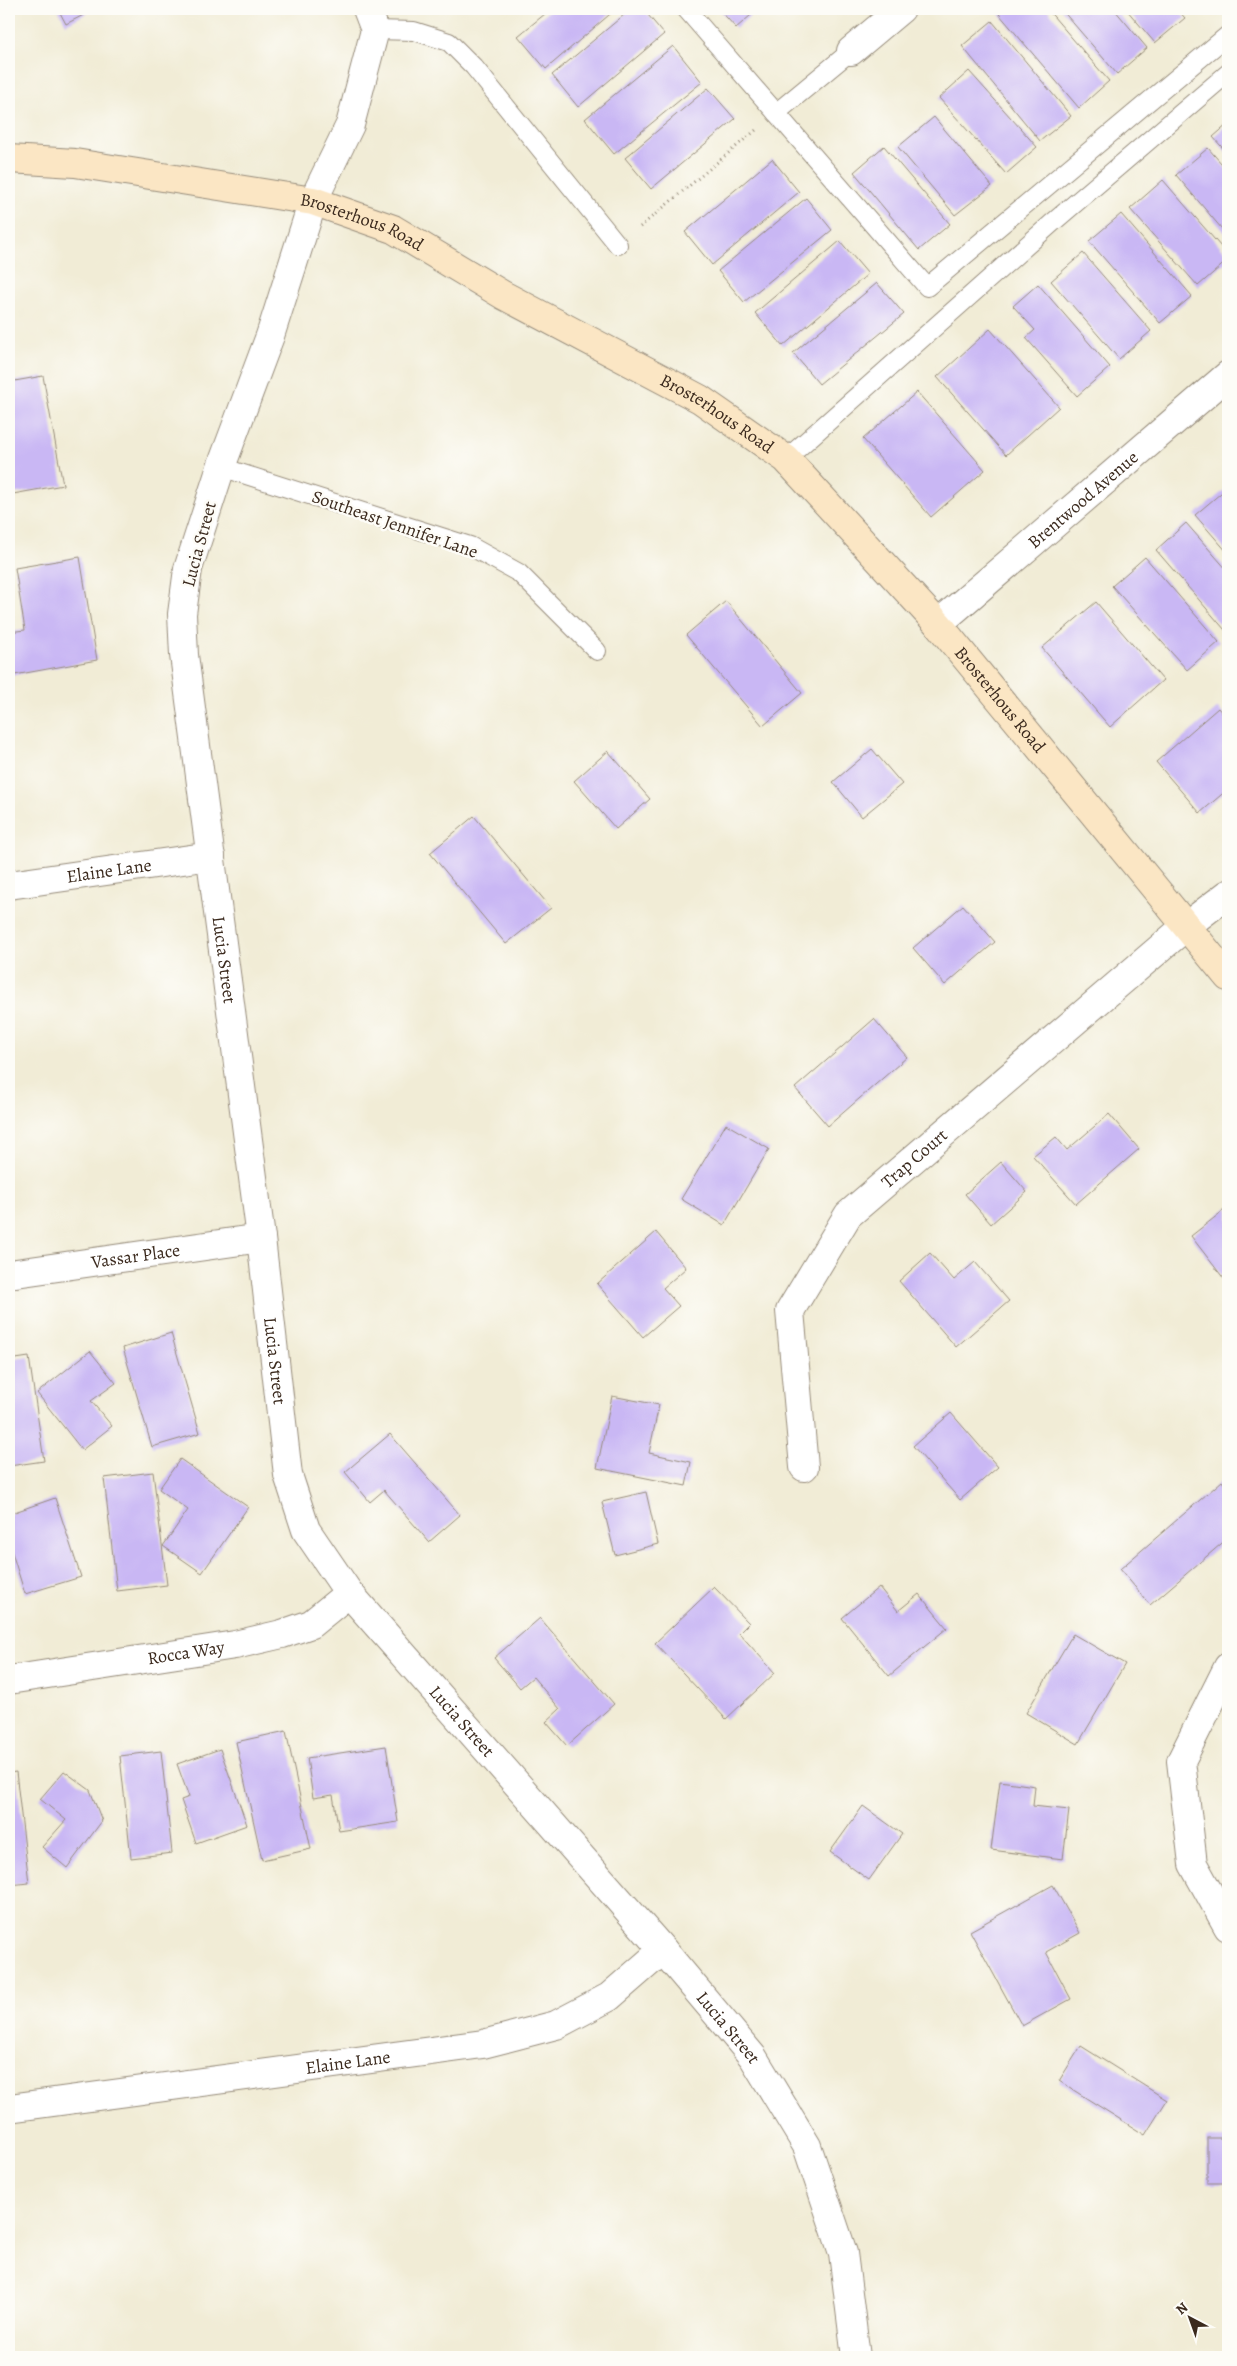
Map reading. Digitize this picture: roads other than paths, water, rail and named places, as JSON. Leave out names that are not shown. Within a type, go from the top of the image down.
[{"type":"street","points":[[851,50],[901,9]]},
{"type":"street","name":"Lucia Street","points":[[371,20],[350,125],[313,201],[270,336],[221,467],[188,569],[182,614],[184,655],[260,1238],[288,1475],[306,1530],[349,1593],[663,1950],[753,2057],[807,2146],[843,2254],[856,2357]]},
{"type":"street","name":"Brosterhous Road","points":[[9,159],[75,163],[313,201],[393,228],[503,295],[700,399],[786,459],[938,624],[1228,977]]},
{"type":"street","name":"Brentwood Avenue","points":[[938,624],[1228,374]]},
{"type":"street","name":"Elaine Lane","points":[[9,885],[210,856]]},
{"type":"street","name":"Trap Court","points":[[804,1466],[790,1311],[848,1216],[1186,927],[1228,894]]},
{"type":"street","name":"Vassar Place","points":[[9,1274],[260,1238]]},
{"type":"street","name":"Rocca Way","points":[[9,1680],[234,1645],[282,1634],[311,1624],[349,1593]]},
{"type":"street","points":[[1228,1667],[1181,1761],[1193,1864],[1228,1927]]},
{"type":"street","name":"Elaine Lane","points":[[9,2108],[483,2044],[556,2025],[609,1997],[663,1950]]},
{"type":"lane","points":[[686,9],[927,287],[1228,35]]},
{"type":"lane","points":[[371,20],[448,42],[474,67],[618,245]]},
{"type":"lane","points":[[776,113],[851,50]]},
{"type":"lane","points":[[786,459],[1051,224],[1228,73]]},
{"type":"lane","name":"Southeast Jennifer Lane","points":[[221,467],[470,546],[519,573],[597,651]]}]
